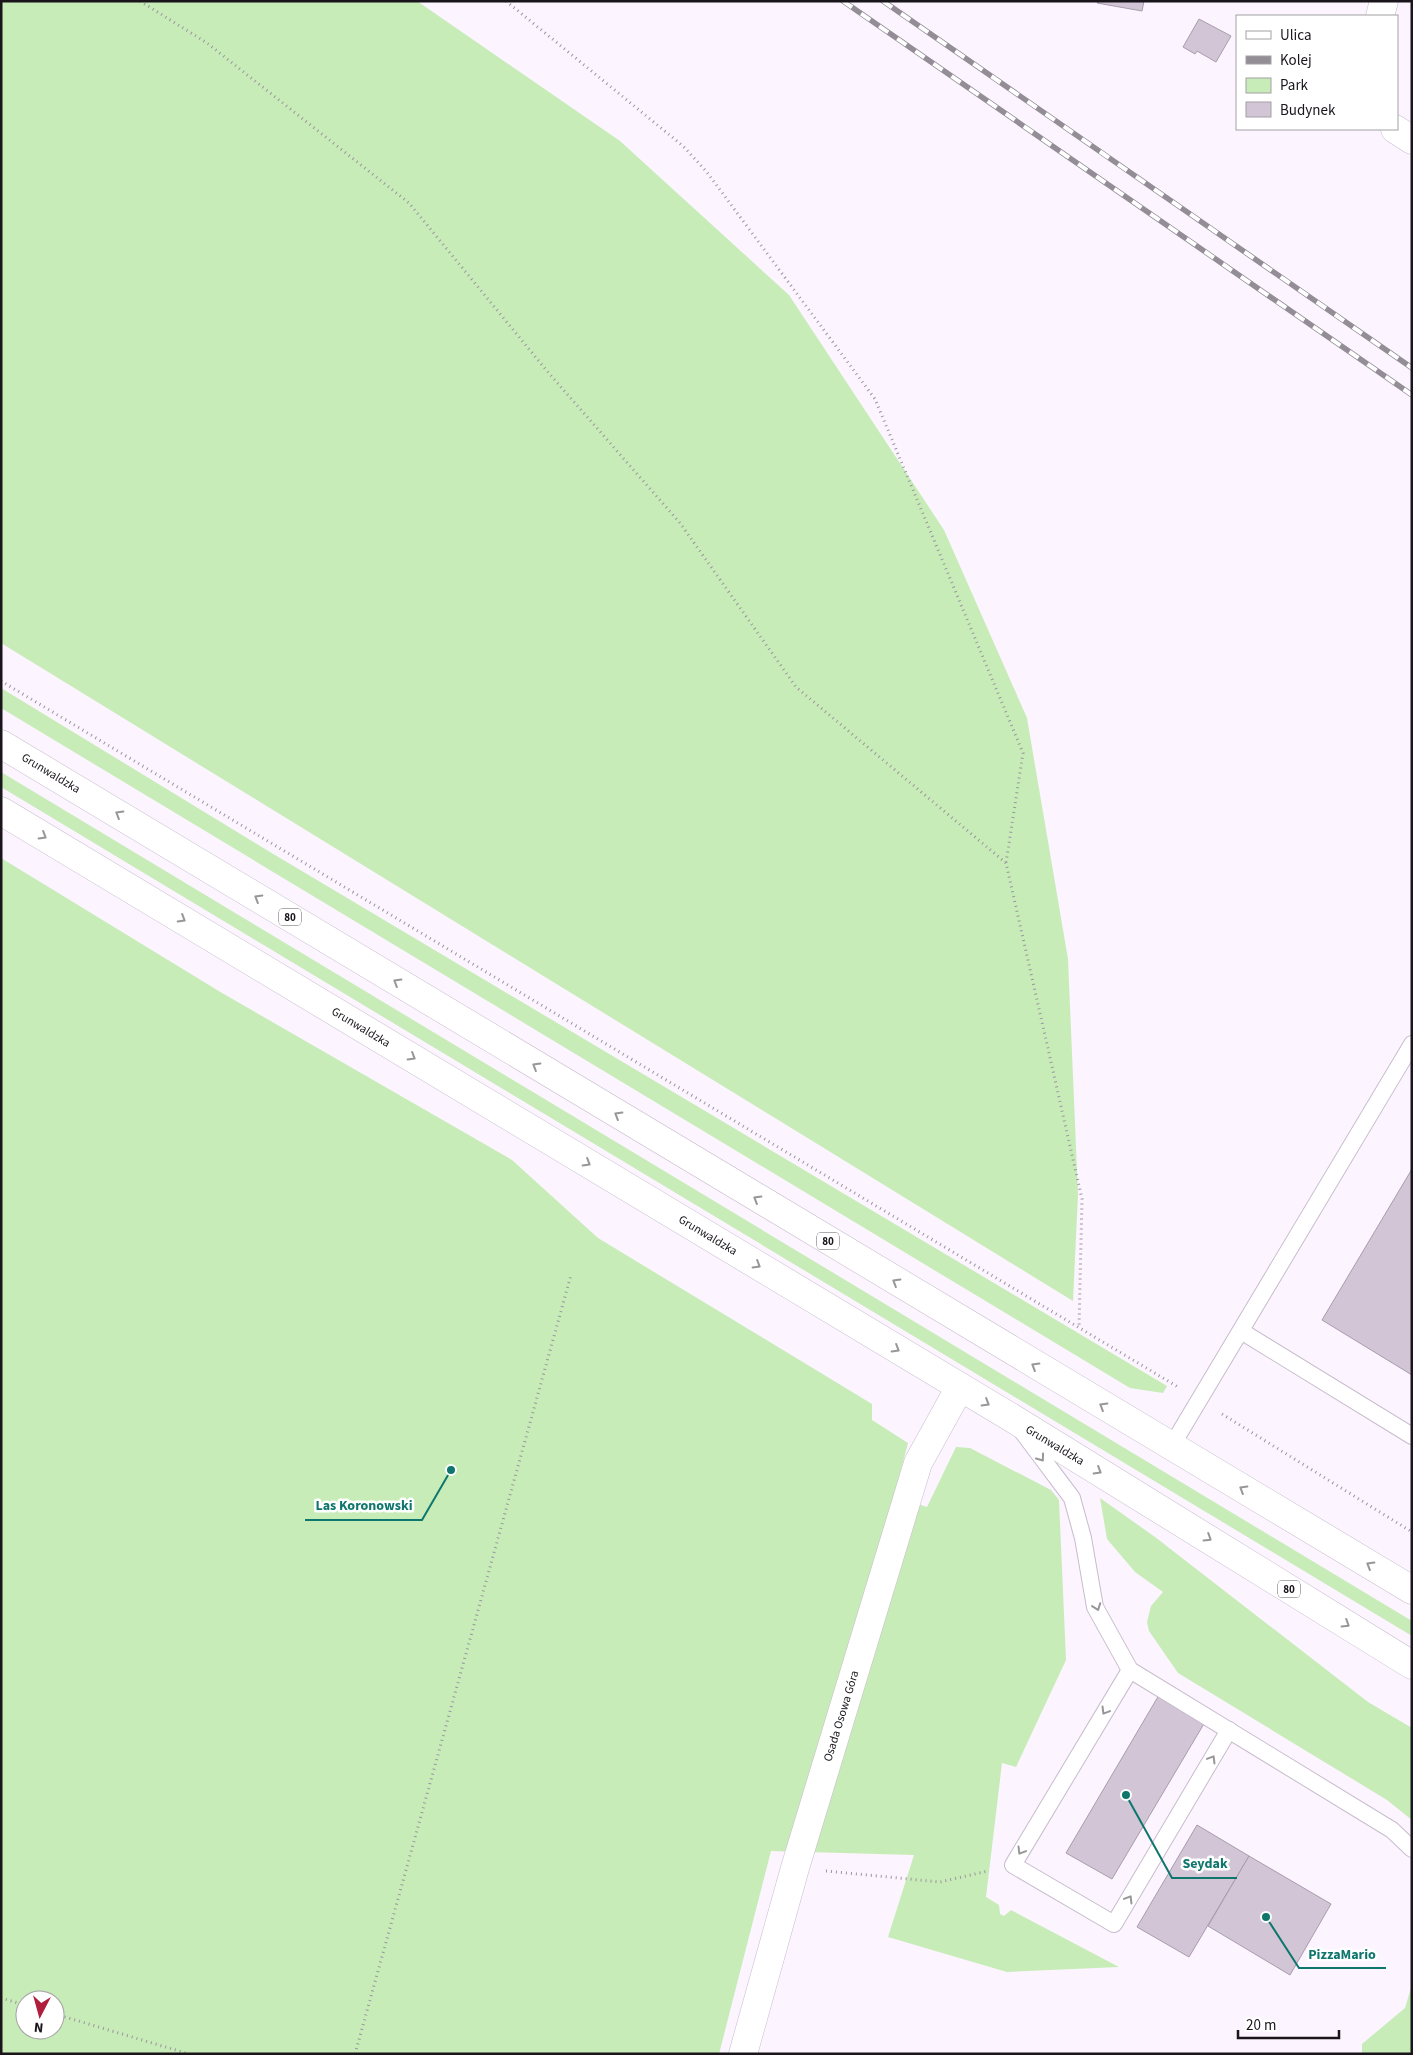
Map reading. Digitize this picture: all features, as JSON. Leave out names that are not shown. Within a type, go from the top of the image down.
[{"type":"main road","points":[[1380,15],[1384,1]]},
{"type":"main road","points":[[1397,130],[1412,140]]},
{"type":"main road","name":"Grunwaldzka","points":[[1,744],[1412,1590]]},
{"type":"main road","name":"Grunwaldzka","points":[[1,811],[1012,1418],[1412,1665]]},
{"type":"main road","name":"Osada Osowa Góra","points":[[744,2054],[795,1868],[918,1463],[960,1387]]},
{"type":"lane","points":[[1171,1447],[1412,1044]]},
{"type":"lane","points":[[1241,1332],[1412,1436]]},
{"type":"lane","points":[[1012,1418],[1072,1498],[1083,1538],[1095,1607],[1130,1670],[1392,1830],[1412,1849]]},
{"type":"lane","points":[[1130,1670],[1013,1864],[1114,1924],[1229,1730]]},
{"type":"path","points":[[140,1],[207,43],[409,204],[546,371],[680,523],[796,687],[1006,863]]},
{"type":"path","points":[[506,1],[683,146],[706,171],[875,399],[1023,753],[1006,863],[1082,1199],[1080,1328]]},
{"type":"path","points":[[1,682],[1200,1400],[1412,1532]]},
{"type":"path","points":[[355,2054],[571,1275]]},
{"type":"path","points":[[795,1868],[940,1882],[1013,1864]]},
{"type":"path","points":[[1,1998],[15,2002]]},
{"type":"path","points":[[65,2017],[190,2054]]},
{"type":"green space","points":[[1,1],[417,1],[620,141],[789,295],[944,530],[1027,718],[1068,959],[1078,1194],[1073,1301],[1,643]]},
{"type":"green space","points":[[1,688],[270,852],[1167,1386],[1163,1393],[1130,1388],[1,708]]},
{"type":"green space","points":[[1,772],[1412,1621],[1412,1636],[1,787]]},
{"type":"green space","points":[[1,858],[222,993],[512,1160],[598,1238],[872,1404],[872,1420],[908,1443],[894,1496],[927,1507],[956,1447],[970,1448],[1051,1490],[1059,1500],[1066,1660],[1016,1767],[1002,1763],[986,1897],[999,1905],[1000,1914],[1004,1916],[1011,1910],[1119,1967],[1007,1972],[888,1937],[914,1855],[771,1851],[719,2054],[1,2054]]},
{"type":"green space","points":[[1100,1498],[1155,1537],[1368,1702],[1412,1728],[1412,1820],[1387,1800],[1178,1673],[1149,1631],[1147,1622],[1151,1606],[1163,1592],[1135,1572],[1107,1539]]},
{"type":"green space","points":[[1412,1985],[1412,2054],[1362,2054],[1362,2044],[1405,2008]]},
{"type":"building","points":[[1098,1],[1144,1],[1142,11],[1097,3]]},
{"type":"building","points":[[1199,19],[1231,36],[1216,62],[1197,51],[1195,54],[1183,47]]},
{"type":"building","points":[[1412,1169],[1412,1375],[1322,1320]]},
{"type":"building","points":[[1159,1695],[1205,1722],[1112,1879],[1066,1853]]},
{"type":"building","points":[[1197,1825],[1249,1856],[1189,1957],[1137,1927]]},
{"type":"building","points":[[1249,1856],[1331,1904],[1290,1975],[1208,1926]]},
{"type":"railway","points":[[843,1],[1412,395]]},
{"type":"railway","points":[[883,1],[1412,368]]},
{"type":"place","name":"Las Koronowski","points":[[451,1470]]},
{"type":"place","name":"Seydak","points":[[1126,1795]]},
{"type":"place","name":"PizzaMario","points":[[1266,1917]]}]
